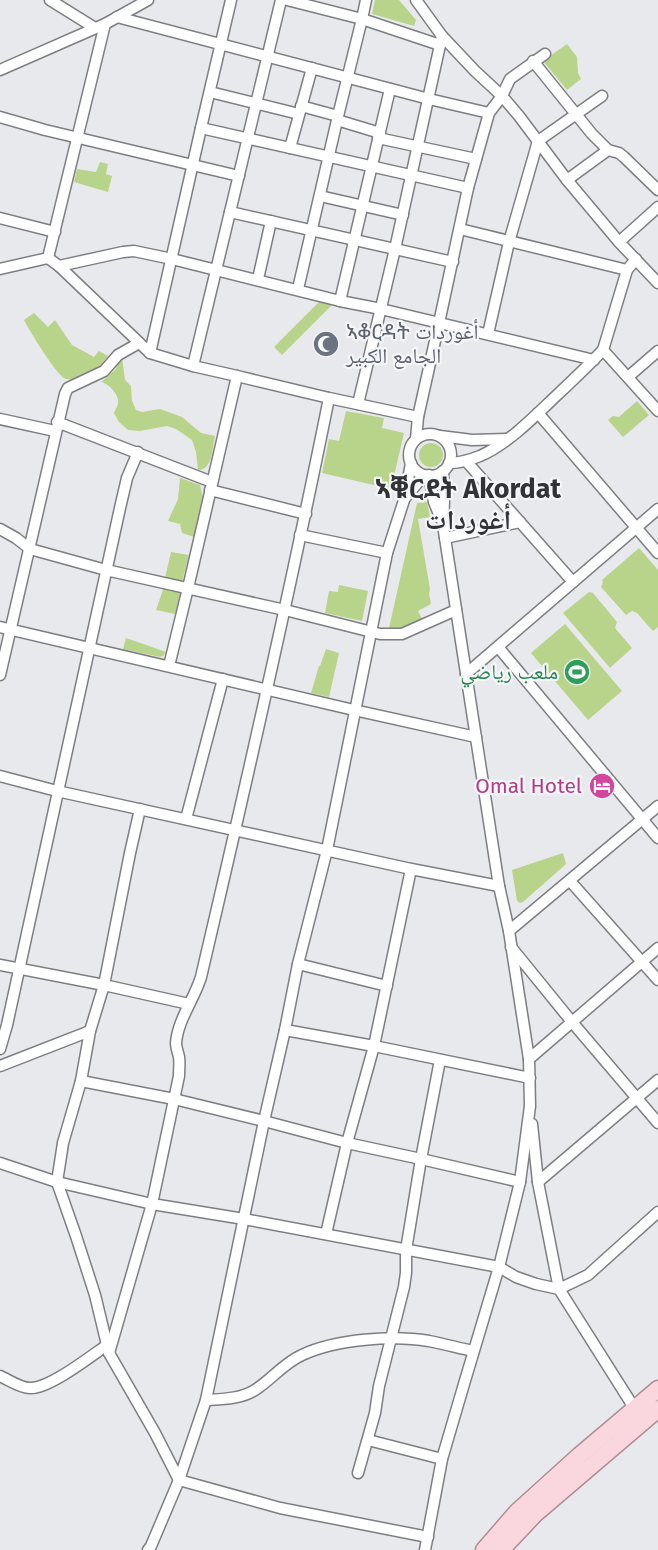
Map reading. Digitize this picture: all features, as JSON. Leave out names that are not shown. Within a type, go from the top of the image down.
[{"type":"main road","points":[[501,1550],[639,1415],[658,1389]]},
{"type":"main road","points":[[484,1550],[517,1512],[580,1455],[639,1415],[658,1409]]},
{"type":"street","points":[[50,0],[100,26]]},
{"type":"street","points":[[0,70],[100,26],[148,0]]},
{"type":"street","points":[[150,352],[231,0]]},
{"type":"street","points":[[193,366],[281,0]]},
{"type":"street","points":[[288,0],[441,40]]},
{"type":"street","points":[[298,290],[366,0]]},
{"type":"street","points":[[416,0],[441,40],[502,96],[567,180],[619,242],[658,283]]},
{"type":"street","points":[[117,17],[489,113]]},
{"type":"street","points":[[48,258],[78,137],[100,26]]},
{"type":"street","points":[[358,404],[412,177],[441,40]]},
{"type":"street","points":[[151,1549],[179,1480],[206,1400],[297,964],[327,850],[387,553],[405,497],[411,463],[410,450],[416,439],[418,417],[468,188],[489,113],[502,96],[510,79],[545,54]]},
{"type":"street","points":[[533,62],[592,134],[608,150],[624,157],[658,190]]},
{"type":"street","points":[[290,148],[312,68]]},
{"type":"street","points":[[340,301],[390,89]]},
{"type":"street","points":[[210,92],[256,104],[338,118],[379,135],[476,159]]},
{"type":"street","points":[[488,334],[509,242],[538,141],[602,96]]},
{"type":"street","points":[[0,117],[45,130],[239,176]]},
{"type":"street","points":[[201,128],[468,188]]},
{"type":"street","points":[[567,180],[608,150]]},
{"type":"street","points":[[320,196],[403,214]]},
{"type":"street","points":[[619,242],[658,207]]},
{"type":"street","points":[[230,212],[453,262]]},
{"type":"street","points":[[0,218],[55,232]]},
{"type":"street","points":[[258,279],[271,221]]},
{"type":"street","points":[[460,229],[627,270]]},
{"type":"street","points":[[59,266],[134,251],[594,360]]},
{"type":"street","points":[[0,269],[48,258],[150,352],[193,366],[418,417]]},
{"type":"street","points":[[411,463],[414,468],[427,475],[434,475],[446,467],[482,455],[508,439],[538,413],[603,350],[627,270],[636,259]]},
{"type":"street","points":[[0,675],[5,628],[30,549],[64,394],[68,388],[104,371],[118,355],[139,343]]},
{"type":"street","points":[[603,350],[658,411]]},
{"type":"street","points":[[628,377],[658,351]]},
{"type":"street","points":[[169,666],[237,376]]},
{"type":"street","points":[[0,1376],[26,1388],[34,1388],[65,1374],[108,1349],[152,1204],[179,1076],[176,1042],[182,1018],[201,977],[285,610],[329,398]]},
{"type":"street","points":[[538,413],[658,553]]},
{"type":"street","points":[[0,419],[56,427],[138,452],[211,486],[306,514]]},
{"type":"street","points":[[416,439],[428,434],[472,440],[508,439]]},
{"type":"street","points":[[440,436],[448,444],[451,453],[446,467],[443,525],[499,886],[509,931],[529,1059],[530,1106],[538,1182],[559,1289],[639,1415]]},
{"type":"street","points":[[0,1049],[127,478],[138,452]]},
{"type":"street","points":[[466,461],[573,582]]},
{"type":"street","points":[[405,497],[427,475]]},
{"type":"street","points":[[427,475],[443,525]]},
{"type":"street","points":[[466,674],[658,509]]},
{"type":"street","points":[[445,538],[520,522]]},
{"type":"street","points":[[0,529],[30,549],[106,570],[380,634],[402,634],[456,610]]},
{"type":"street","points":[[300,535],[387,553]]},
{"type":"street","points":[[5,628],[476,737]]},
{"type":"street","points":[[498,647],[658,838]]},
{"type":"street","points":[[186,819],[223,679]]},
{"type":"street","points":[[0,776],[57,791],[411,869],[499,886]]},
{"type":"street","points":[[509,931],[658,806]]},
{"type":"street","points":[[140,809],[104,985],[90,1031],[81,1081],[63,1143],[57,1182],[95,1295],[108,1349],[179,1480],[280,1508],[428,1537]]},
{"type":"street","points":[[326,1234],[346,1143],[374,1046],[411,869]]},
{"type":"street","points":[[570,881],[658,980]]},
{"type":"street","points":[[511,946],[658,1123]]},
{"type":"street","points":[[529,1059],[658,948]]},
{"type":"street","points":[[297,964],[387,986]]},
{"type":"street","points":[[0,965],[189,1004]]},
{"type":"street","points":[[285,1030],[530,1078]]},
{"type":"street","points":[[0,1066],[90,1031]]},
{"type":"street","points":[[358,1473],[405,1287],[406,1250],[441,1060]]},
{"type":"street","points":[[538,1182],[658,1080]]},
{"type":"street","points":[[81,1081],[174,1099],[346,1143],[520,1182]]},
{"type":"street","points":[[425,1550],[442,1459],[499,1267],[520,1182],[530,1106]]},
{"type":"street","points":[[0,1163],[57,1182],[152,1204],[499,1267],[516,1277],[559,1289],[588,1275],[658,1212]]},
{"type":"street","points":[[206,1400],[254,1391],[286,1364],[303,1354],[343,1343],[392,1338],[427,1341],[473,1351]]},
{"type":"street","points":[[368,1440],[442,1459]]},
{"type":"green space","points":[[375,0],[399,0],[416,20],[414,26],[372,14]]},
{"type":"green space","points":[[567,44],[577,57],[578,73],[581,79],[567,90],[543,61]]},
{"type":"green space","points":[[100,162],[108,164],[106,174],[112,176],[108,192],[74,182],[77,169],[96,172]]},
{"type":"green space","points":[[320,301],[334,303],[282,355],[274,347]]},
{"type":"green space","points":[[34,313],[48,327],[55,320],[72,345],[94,357],[99,351],[108,356],[99,367],[87,375],[77,379],[64,378],[49,361],[24,320]]},
{"type":"green space","points":[[122,357],[125,380],[131,386],[132,401],[136,410],[142,412],[160,409],[182,417],[201,433],[215,436],[211,458],[207,466],[198,470],[192,440],[176,429],[167,426],[140,431],[128,430],[119,422],[114,413],[118,404],[117,397],[110,387],[101,382],[115,370]]},
{"type":"green space","points":[[637,401],[649,415],[623,437],[608,420],[613,416],[619,417]]},
{"type":"green space","points":[[346,411],[384,418],[382,428],[404,433],[391,489],[322,473],[329,439],[339,441]]},
{"type":"green space","points":[[431,443],[439,447],[443,455],[439,463],[431,467],[423,463],[419,455],[423,447]]},
{"type":"green space","points":[[180,478],[200,485],[203,497],[194,537],[182,533],[180,524],[168,521],[178,499]]},
{"type":"green space","points":[[427,502],[430,517],[418,519],[431,604],[418,611],[423,621],[403,631],[389,628],[417,503]]},
{"type":"green space","points":[[639,548],[658,570],[658,627],[653,631],[637,613],[632,611],[626,615],[601,587],[602,580]]},
{"type":"green space","points":[[171,552],[189,555],[182,582],[165,578]]},
{"type":"green space","points":[[339,585],[368,591],[362,621],[325,613],[329,591],[338,592]]},
{"type":"green space","points":[[164,587],[181,592],[175,614],[156,610]]},
{"type":"green space","points":[[589,592],[593,593],[617,622],[615,628],[632,648],[610,668],[563,613]]},
{"type":"green space","name":"ملعب رياضي","points":[[565,624],[622,691],[588,720],[531,653]]},
{"type":"green space","points":[[126,638],[166,652],[160,657],[123,649]]},
{"type":"green space","points":[[326,649],[339,653],[329,697],[311,693]]},
{"type":"green space","points":[[563,853],[566,864],[523,902],[517,901],[512,870]]},
{"type":"place","name":"ኣቆርዳት أغوردات الجامع الكبير","points":[[326,344]]},
{"type":"place","name":"ملعب رياضي","points":[[577,672]]},
{"type":"place","name":"Omal Hotel","points":[[602,786]]},
{"type":"district","name":"ኣቑርደት Akordat أغوردات","points":[[468,504]]}]
